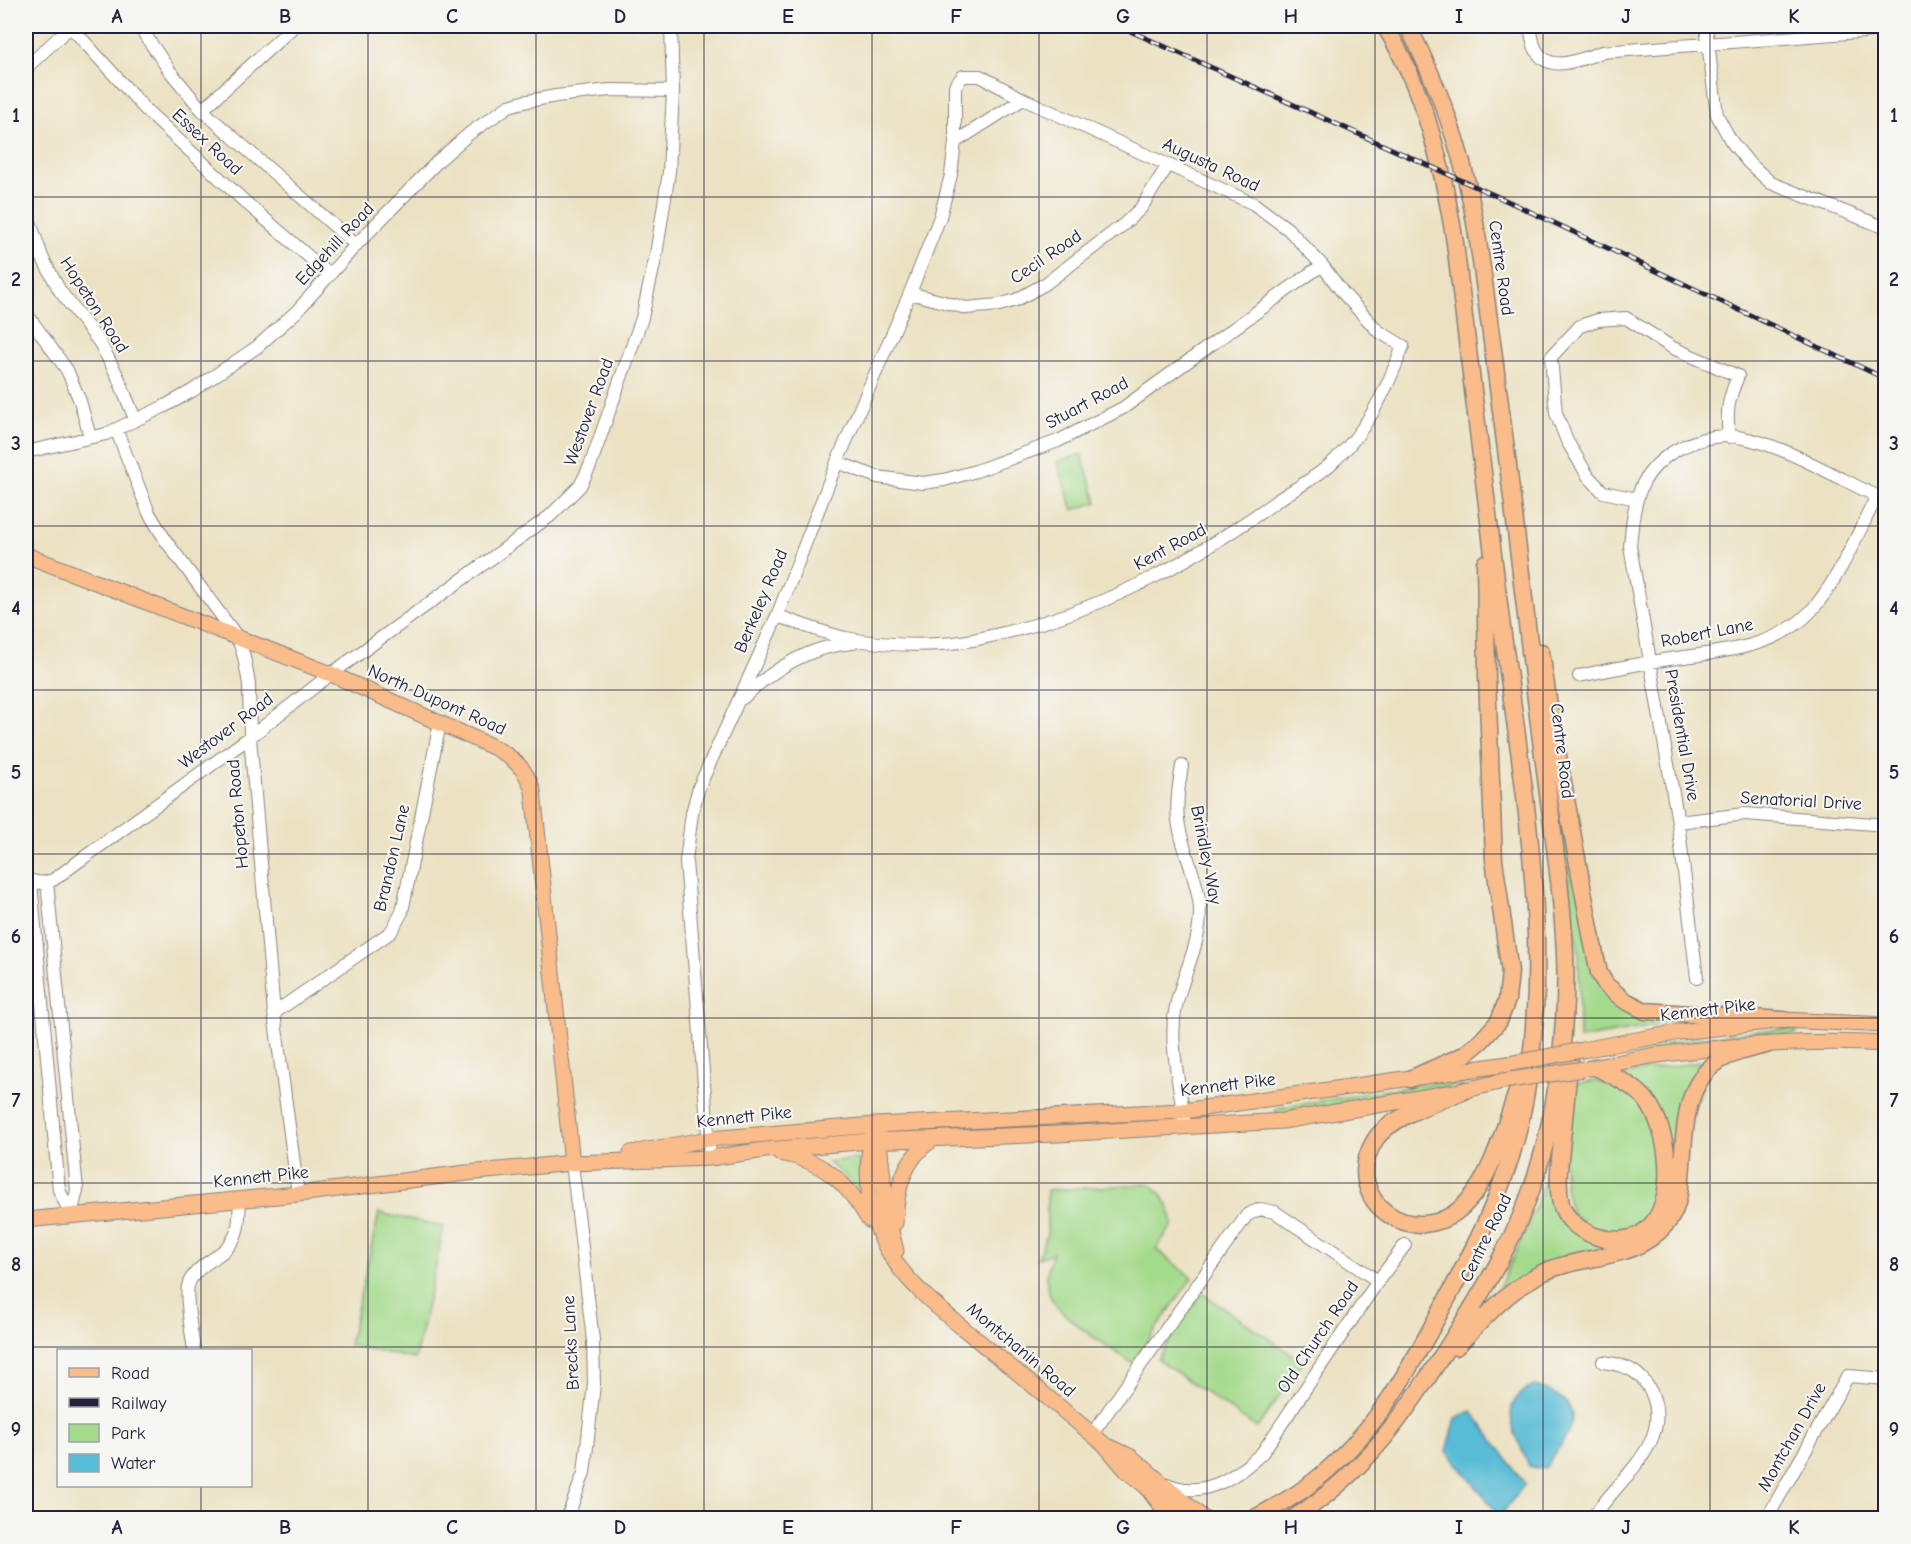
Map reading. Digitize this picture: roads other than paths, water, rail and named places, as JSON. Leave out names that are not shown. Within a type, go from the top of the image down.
[{"type":"highway","name":"Centre Road","points":[[1255,1518],[1305,1488],[1354,1445],[1386,1406],[1432,1327],[1483,1229],[1507,1168],[1517,1134],[1532,1052],[1536,999],[1534,903],[1526,808],[1456,254],[1443,173],[1420,99],[1385,26]]},
{"type":"highway","name":"Centre Road","points":[[1294,1518],[1328,1495],[1352,1474],[1400,1420],[1502,1258],[1535,1177],[1546,1138],[1563,1027],[1565,954],[1556,862],[1482,266],[1467,183],[1446,109],[1408,26]]},
{"type":"highway","points":[[1503,428],[1517,488],[1551,718],[1599,973],[1613,992],[1634,1007],[1645,1011],[1784,1020]]},
{"type":"highway","points":[[1410,1079],[1464,1055],[1481,1041],[1499,1021],[1507,1000],[1510,972],[1494,860],[1490,775],[1483,479]]},
{"type":"highway","points":[[1556,862],[1565,899],[1573,957],[1574,990],[1559,1189],[1562,1206],[1580,1228],[1589,1235],[1611,1240],[1644,1232],[1656,1220],[1662,1208],[1667,1185],[1665,1145],[1646,1099],[1628,1085],[1590,1068]]},
{"type":"highway","points":[[1429,1376],[1490,1311],[1523,1284],[1565,1264],[1637,1248],[1654,1238],[1668,1222],[1678,1204],[1688,1108],[1692,1091],[1705,1073],[1719,1061],[1738,1052],[1766,1045]]},
{"type":"highway","points":[[1466,1089],[1390,1125],[1376,1139],[1367,1158],[1367,1182],[1374,1199],[1387,1215],[1402,1222],[1436,1223],[1454,1214],[1469,1201],[1482,1182],[1495,1152],[1532,1052]]},
{"type":"highway","points":[[1152,1483],[1171,1518]]},
{"type":"main road","name":"North Dupont Road","points":[[26,555],[331,674],[507,754],[518,764],[532,785],[572,1163]]},
{"type":"main road","name":"Kennett Pike","points":[[572,1163],[709,1140],[874,1125],[1183,1111],[1508,1065],[1680,1032],[1784,1020],[1886,1025]]},
{"type":"main road","name":"Kennett Pike","points":[[26,1220],[298,1194],[466,1173],[572,1163],[710,1158],[765,1150],[875,1141],[1283,1121],[1656,1056],[1766,1045],[1852,1042],[1886,1044]]},
{"type":"main road","name":"Montchanin Road","points":[[874,1125],[875,1141],[868,1172],[873,1215],[890,1246],[890,1255],[914,1285],[941,1310],[1098,1439],[1127,1471],[1152,1483],[1203,1518]]},
{"type":"main road","points":[[890,1246],[899,1185],[913,1156],[933,1139]]},
{"type":"main road","points":[[765,1150],[799,1158],[834,1175],[859,1201],[890,1246]]},
{"type":"main road","name":"Montchanin Road","points":[[1152,1483],[1185,1518]]},
{"type":"street","name":"Essex Road","points":[[70,26],[147,111],[243,200],[330,275]]},
{"type":"street","points":[[26,68],[70,26]]},
{"type":"street","name":"Essex Road","points":[[139,26],[169,70],[202,110],[356,246]]},
{"type":"street","points":[[202,110],[294,26]]},
{"type":"street","name":"Westover Road","points":[[47,882],[249,737],[331,674],[510,547],[550,516],[580,486],[590,466],[642,318],[656,255],[669,172],[673,91],[671,26]]},
{"type":"street","points":[[1530,26],[1534,46],[1546,60],[1555,64],[1565,64],[1602,52],[1886,30]]},
{"type":"street","points":[[1706,26],[1717,115],[1731,141],[1748,162],[1771,183],[1886,228]]},
{"type":"street","name":"Augusta Road","points":[[963,76],[980,76],[1023,99],[1254,204],[1288,229],[1378,331],[1403,346]]},
{"type":"street","name":"Berkeley Road","points":[[710,1158],[686,861],[692,813],[699,787],[777,616],[837,462],[940,217],[951,175],[955,142],[955,86],[963,76]]},
{"type":"street","name":"Edgehill Road","points":[[26,452],[106,434],[192,391],[257,347],[297,311],[439,160],[470,133],[509,106],[556,96],[610,90],[673,91]]},
{"type":"street","points":[[955,142],[1023,99]]},
{"type":"street","name":"Cecil Road","points":[[910,293],[944,304],[966,308],[999,305],[1016,300],[1045,284],[1123,225],[1141,208],[1168,165]]},
{"type":"street","name":"Hopeton Road","points":[[26,210],[42,257],[60,291],[100,343],[117,375],[135,419]]},
{"type":"street","name":"Stuart Road","points":[[837,462],[877,477],[923,483],[976,471],[1058,441],[1123,408],[1322,265]]},
{"type":"street","points":[[26,313],[67,370],[80,401],[90,437]]},
{"type":"street","points":[[1637,499],[1603,492],[1588,476],[1567,441],[1556,413],[1551,357],[1580,326],[1598,320],[1626,318],[1673,348],[1738,376],[1730,395],[1726,415],[1729,436]]},
{"type":"street","name":"Kent Road","points":[[777,616],[844,638],[898,644],[942,644],[989,637],[1034,626],[1106,600],[1197,555],[1241,527],[1336,459],[1362,428],[1394,371],[1403,346]]},
{"type":"street","name":"Hopeton Road","points":[[116,429],[149,513],[166,541],[238,638],[244,657],[249,684],[249,737],[274,1013],[298,1194]]},
{"type":"street","name":"Presidential Drive","points":[[1696,978],[1678,822],[1630,546],[1633,511],[1644,480],[1667,454],[1697,440],[1729,436],[1753,440],[1778,449],[1881,498]]},
{"type":"street","name":"Robert Lane","points":[[1579,676],[1740,648],[1767,640],[1792,626],[1810,612],[1830,585],[1881,498]]},
{"type":"street","name":"Kent Road","points":[[737,704],[766,677],[814,651],[838,644],[872,642]]},
{"type":"street","name":"Brandon Lane","points":[[274,1013],[391,932],[402,912],[440,723]]},
{"type":"street","name":"Brindley Way","points":[[1182,766],[1178,793],[1178,821],[1196,883],[1200,920],[1195,948],[1178,997],[1174,1018],[1173,1045],[1185,1127]]},
{"type":"street","name":"Senatorial Drive","points":[[1678,822],[1744,814],[1886,825]]},
{"type":"street","points":[[28,881],[47,882],[77,1190],[71,1215],[59,1190],[28,881]]},
{"type":"street","name":"Brecks Lane","points":[[567,1518],[584,1473],[594,1384],[593,1340],[572,1163]]},
{"type":"street","points":[[194,1349],[188,1284],[194,1274],[234,1239],[238,1227],[240,1199]]},
{"type":"street","name":"Old Church Road","points":[[1098,1439],[1247,1215],[1260,1209],[1275,1212],[1378,1281],[1262,1453],[1249,1466],[1201,1490],[1181,1490],[1152,1483]]},
{"type":"street","points":[[1378,1281],[1405,1245]]},
{"type":"street","points":[[1593,1518],[1648,1447],[1656,1428],[1652,1394],[1641,1377],[1634,1370],[1621,1364],[1603,1362]]},
{"type":"street","name":"Montchan Drive","points":[[1767,1518],[1848,1376],[1886,1379]]},
{"type":"water","points":[[1535,1386],[1554,1393],[1565,1401],[1571,1410],[1572,1420],[1568,1431],[1544,1469],[1529,1466],[1512,1421],[1511,1410],[1515,1401],[1522,1393]]},
{"type":"water","points":[[1472,1411],[1525,1484],[1500,1516],[1447,1451],[1456,1418]]},
{"type":"railway","points":[[1119,26],[1514,204],[1886,379]]}]
